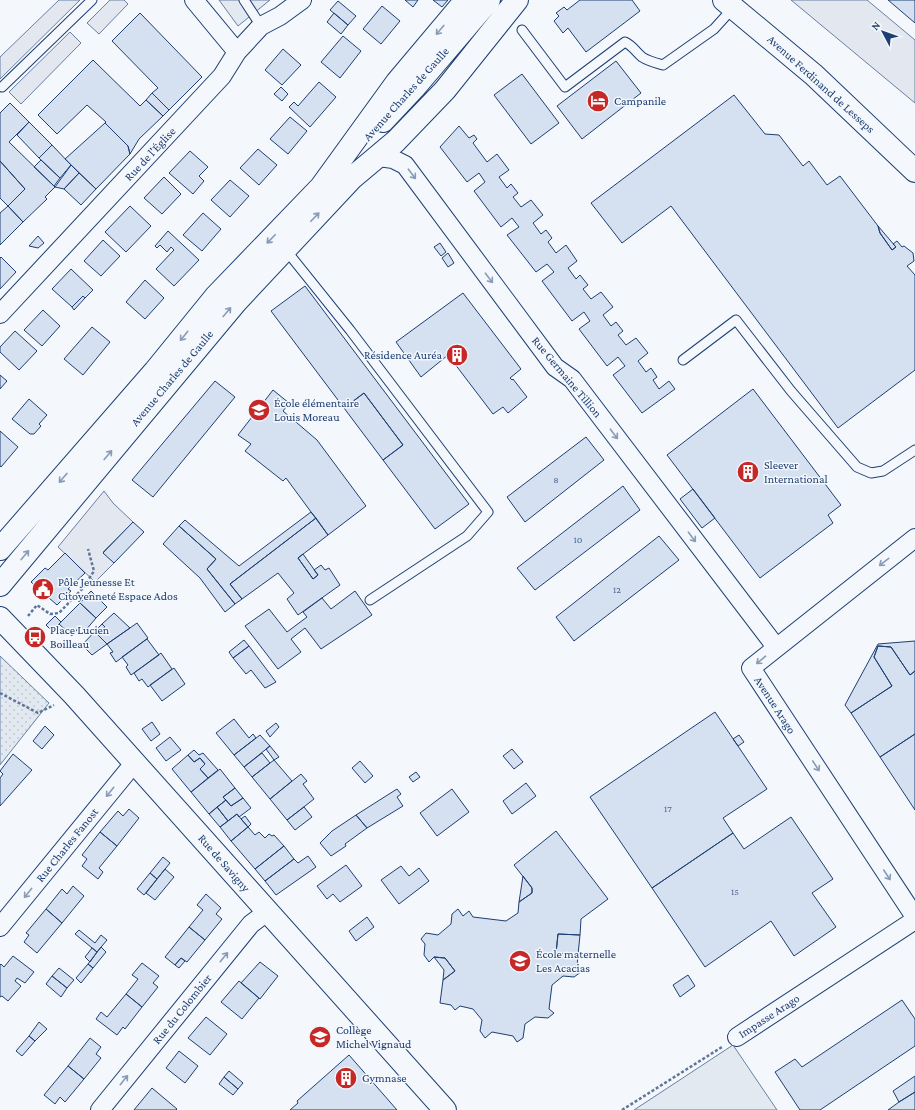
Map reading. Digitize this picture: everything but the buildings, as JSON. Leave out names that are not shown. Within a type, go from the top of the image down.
[{"type":"main road","name":"Avenue Charles de Gaulle","points":[[321,187],[397,82],[466,0]]},
{"type":"main road","name":"Avenue Charles de Gaulle","points":[[0,549],[135,395],[216,296],[414,88],[489,0]]},
{"type":"main road","name":"Avenue Charles de Gaulle","points":[[0,585],[236,302],[352,178],[501,0]]},
{"type":"main road","name":"Avenue Charles de Gaulle","points":[[352,178],[379,157],[445,90],[517,0]]},
{"type":"main road","name":"Avenue Ferdinand de Lesseps","points":[[729,4],[814,75],[915,170]]},
{"type":"main road","name":"Rue de Savigny","points":[[0,618],[74,695],[135,762],[267,912],[445,1110]]},
{"type":"street","points":[[194,0],[237,52]]},
{"type":"street","name":"Rue de l'Église","points":[[0,314],[222,76],[237,52],[261,26],[280,16],[302,0]]},
{"type":"street","name":"Rue Germaine Tillion","points":[[379,157],[393,159],[405,165],[555,367],[572,379],[776,647]]},
{"type":"street","name":"Avenue Arago","points":[[915,538],[751,668],[915,917]]},
{"type":"street","name":"Rue Charles Fanost","points":[[0,927],[135,762]]},
{"type":"street","name":"Rue du Colombier","points":[[100,1110],[251,924],[267,912]]},
{"type":"street","name":"Impasse Arago","points":[[737,1037],[915,920]]},
{"type":"lane","points":[[2,87],[92,0]]},
{"type":"lane","points":[[244,0],[261,26]]},
{"type":"lane","points":[[522,30],[564,87],[625,42],[653,63],[663,65],[714,29],[729,4]]},
{"type":"lane","points":[[285,249],[350,330],[488,512],[468,536],[370,600]]},
{"type":"lane","points":[[683,360],[736,320],[791,391],[857,467],[871,473],[883,471],[915,450]]},
{"type":"path","points":[[27,618],[30,612],[37,605],[50,614],[60,614],[83,588],[94,571],[88,549]]},
{"type":"path","points":[[0,693],[38,713],[74,695]]},
{"type":"path","name":"Impasse Arago","points":[[622,1110],[737,1037]]},
{"type":"shaded area","points":[[59,0],[80,0],[0,79],[0,57]]},
{"type":"shaded area","points":[[110,0],[124,0],[128,4],[99,34],[87,23]]},
{"type":"shaded area","points":[[219,0],[270,0],[238,26]]},
{"type":"shaded area","points":[[791,0],[867,0],[915,40],[915,103]]},
{"type":"shaded area","points":[[70,32],[81,43],[21,104],[9,92]]},
{"type":"shaded area","points":[[104,491],[113,503],[133,522],[103,552],[114,563],[95,582],[58,547]]},
{"type":"shaded area","points":[[0,656],[49,703],[0,765]]},
{"type":"shaded area","points":[[733,1045],[777,1110],[634,1110]]},
{"type":"place","name":"Campanile","points":[[598,101]]},
{"type":"place","name":"Résidence Auréa","points":[[457,355]]},
{"type":"place","name":"École élémentaire Louis Moreau","points":[[259,410]]},
{"type":"place","name":"Sleever International","points":[[748,472]]},
{"type":"place","name":"Pôle Jeunesse Et Citoyenneté Espace Ados","points":[[43,589]]},
{"type":"place","name":"Place Lucien Boilleau","points":[[35,637]]},
{"type":"place","name":"École maternelle Les Acacias","points":[[520,961]]},
{"type":"place","name":"Collège Michel Vignaud","points":[[320,1037]]},
{"type":"place","name":"Gymnase","points":[[346,1078]]}]
